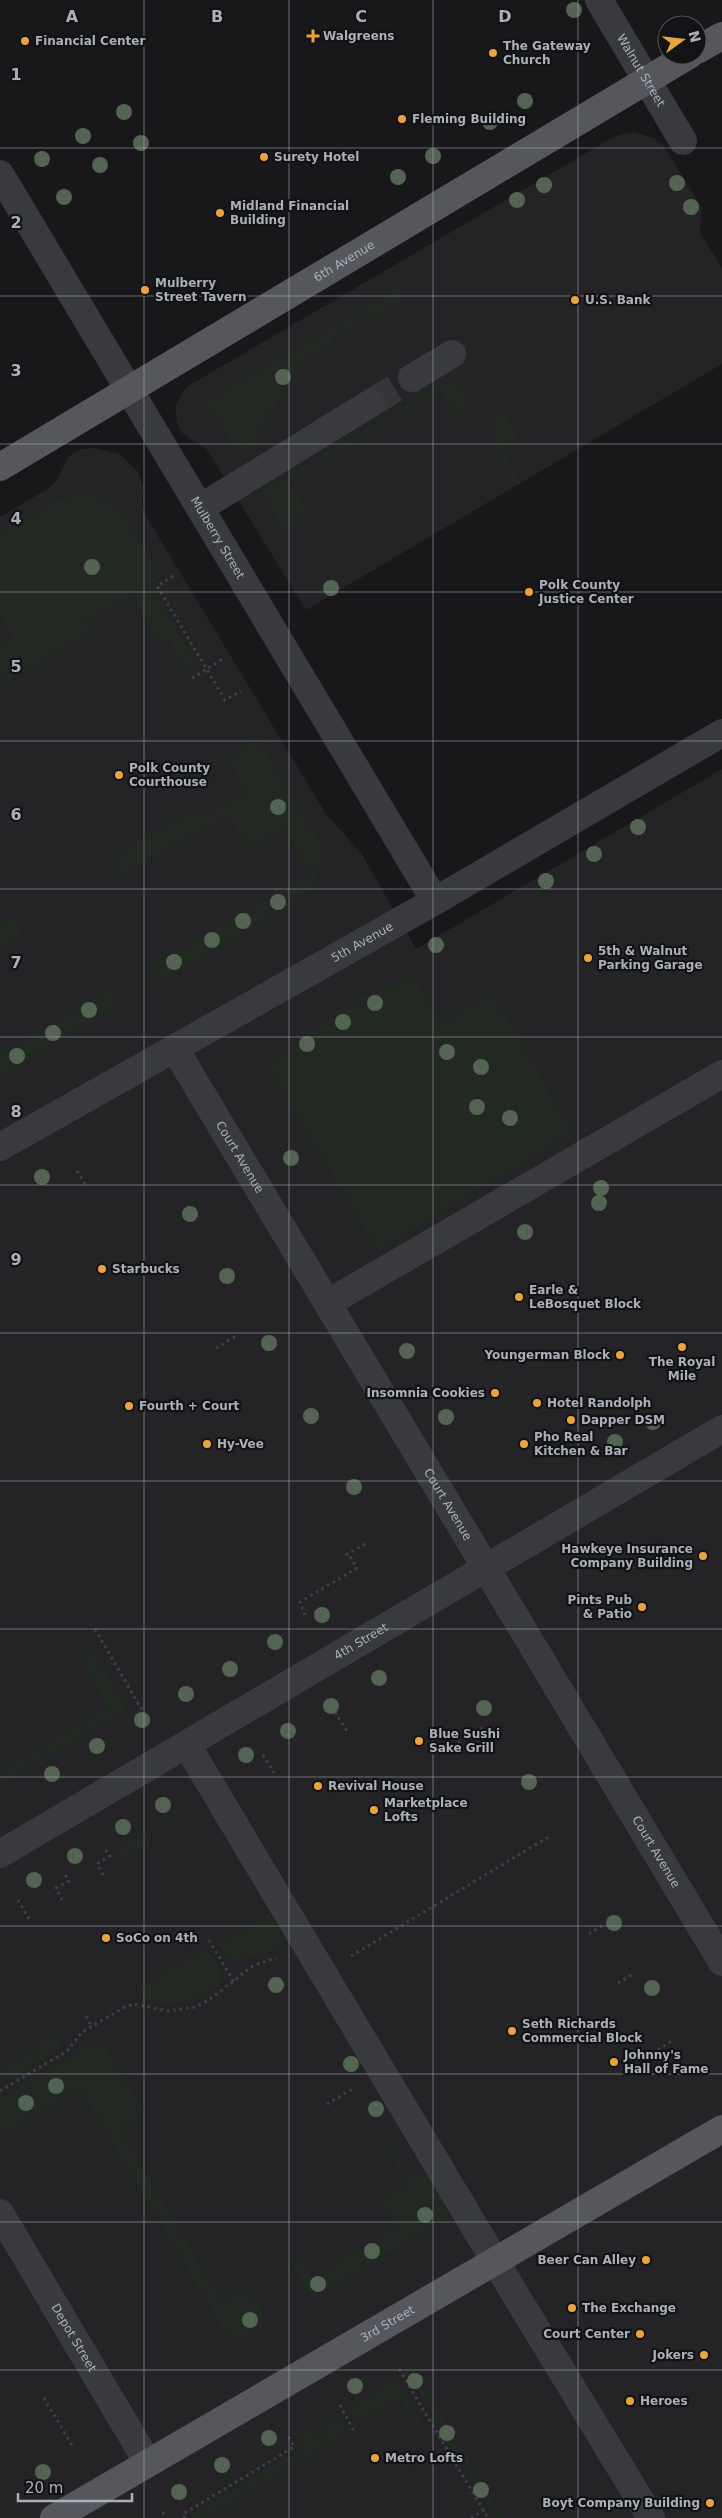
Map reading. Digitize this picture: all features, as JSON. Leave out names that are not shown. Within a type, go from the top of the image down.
[{"type":"main road","points":[[707,44],[722,36]]},
{"type":"main road","name":"6th Avenue","points":[[0,467],[672,65]]},
{"type":"main road","name":"3rd Street","points":[[54,2518],[722,2129]]},
{"type":"street","name":"Walnut Street","points":[[599,0],[683,141]]},
{"type":"street","name":"Mulberry Street","points":[[0,174],[435,901]]},
{"type":"street","points":[[412,378],[452,354]]},
{"type":"street","points":[[200,508],[371,404]]},
{"type":"street","name":"5th Avenue","points":[[0,1147],[435,901],[722,733]]},
{"type":"street","name":"Court Avenue","points":[[175,1048],[722,1962]]},
{"type":"street","points":[[328,1303],[722,1074]]},
{"type":"street","name":"4th Street","points":[[0,1854],[722,1429]]},
{"type":"street","points":[[187,1745],[651,2518]]},
{"type":"street","name":"Depot Street","points":[[0,2213],[148,2463]]},
{"type":"path","points":[[173,576],[157,586],[225,700],[241,691]]},
{"type":"path","points":[[192,678],[223,659]]},
{"type":"path","points":[[77,1172],[85,1184]]},
{"type":"path","points":[[216,1348],[238,1334]]},
{"type":"path","points":[[305,1616],[300,1602],[358,1568],[347,1554],[365,1544]]},
{"type":"path","points":[[95,1629],[142,1710]]},
{"type":"path","points":[[335,1712],[346,1731]]},
{"type":"path","points":[[458,1743],[484,1727]]},
{"type":"path","points":[[263,1755],[274,1773]]},
{"type":"path","points":[[323,1973],[550,1836]]},
{"type":"path","points":[[103,1875],[97,1864],[110,1856],[105,1849]]},
{"type":"path","points":[[62,1900],[56,1888],[69,1881],[64,1873]]},
{"type":"path","points":[[18,1900],[29,1918]]},
{"type":"path","points":[[589,1934],[604,1924]]},
{"type":"path","points":[[209,1940],[234,1982]]},
{"type":"path","points":[[0,2091],[67,2051],[82,2032],[91,2026],[134,2004],[168,2011],[194,2007],[209,2000],[254,1965],[282,1955]]},
{"type":"path","points":[[618,1983],[633,1974]]},
{"type":"path","points":[[86,2016],[91,2026]]},
{"type":"path","points":[[658,2050],[673,2040]]},
{"type":"path","points":[[327,2104],[352,2089]]},
{"type":"path","points":[[399,2369],[488,2518]]},
{"type":"path","points":[[44,2398],[72,2445]]},
{"type":"path","points":[[340,2405],[355,2433]]},
{"type":"path","points":[[185,2518],[183,2514],[294,2447],[288,2436]]},
{"type":"path","points":[[471,2518],[484,2510]]},
{"type":"path","points":[[163,2512],[166,2518]]},
{"type":"shaded area","points":[[634,132],[654,138],[663,145],[702,208],[700,232],[722,268],[722,364],[306,610],[211,456],[206,449],[183,434],[178,427],[175,408],[183,392],[188,386],[615,136]]},
{"type":"shaded area","points":[[399,288],[402,296],[393,308],[376,318],[373,314],[332,339],[334,343],[305,361],[293,375],[242,461],[206,401]]},
{"type":"shaded area","points":[[456,384],[463,391],[466,411],[457,417],[442,392],[289,482],[303,505],[304,514],[301,519],[284,531],[261,492],[438,386]]},
{"type":"shaded area","points":[[502,409],[519,440],[509,440],[505,443],[503,452],[521,483],[516,486],[495,450],[494,416]]},
{"type":"shaded area","points":[[95,448],[120,454],[138,472],[143,486],[142,508],[146,516],[326,814],[362,854],[416,949],[722,769],[722,2518],[0,2518],[0,517],[49,488],[57,480],[68,457],[81,449]]},
{"type":"shaded area","points":[[94,496],[106,501],[116,509],[134,530],[161,577],[150,585],[196,662],[186,668],[168,639],[161,643],[131,594],[85,621],[92,632],[6,682],[0,671],[0,647],[14,639],[0,614],[0,535],[56,501],[67,497]]},
{"type":"shaded area","points":[[167,586],[205,650],[203,652],[164,587]]},
{"type":"shaded area","points":[[258,739],[319,841],[320,862],[318,871],[306,892],[290,905],[159,982],[150,967],[310,874],[284,829],[249,849],[228,814],[123,876],[112,857],[195,808],[202,818],[247,792],[228,758]]},
{"type":"shaded area","points":[[12,917],[22,934],[0,948],[0,924]]},
{"type":"shaded area","points":[[413,976],[442,1023],[492,993],[573,1133],[378,1251],[269,1069],[297,1039],[384,985],[395,986]]},
{"type":"shaded area","points":[[111,990],[119,1004],[0,1076],[0,1055]]},
{"type":"shaded area","points":[[93,1651],[127,1709],[0,1784],[0,1771],[108,1707],[80,1659]]},
{"type":"shaded area","points":[[178,1813],[180,1817],[148,1834],[152,1840],[114,1862],[112,1858],[121,1853],[119,1848]]},
{"type":"shaded area","points":[[269,1914],[286,1943],[273,1950],[229,1962],[215,1937],[222,1933],[227,1939]]},
{"type":"shaded area","points":[[206,1949],[221,1976],[218,1986],[213,1991],[187,2001],[163,2004],[148,1999],[136,1990],[161,1976],[159,1971],[173,1963],[176,1967]]},
{"type":"shaded area","points":[[51,2035],[54,2040],[58,2038],[63,2046],[0,2084],[0,2070],[41,2046],[39,2042]]},
{"type":"shaded area","points":[[100,2039],[141,2107],[140,2116],[119,2128],[222,2302],[244,2289],[248,2289],[268,2322],[232,2344],[80,2088],[0,2136],[0,2098]]},
{"type":"shaded area","points":[[388,2140],[411,2178],[427,2169],[453,2214],[312,2298],[292,2262],[292,2258],[299,2257],[312,2278],[395,2228],[381,2205],[382,2200],[408,2186],[383,2143]]},
{"type":"shaded area","points":[[411,2366],[504,2518],[495,2518],[405,2370]]},
{"type":"shaded area","points":[[397,2379],[423,2424],[418,2427],[400,2397],[357,2423],[349,2407]]},
{"type":"shaded area","points":[[336,2415],[347,2433],[204,2518],[192,2518],[190,2514],[300,2449],[295,2440],[311,2430],[316,2439],[324,2433],[320,2425]]},
{"type":"tunnel","points":[[371,403],[412,378]]},
{"type":"place","name":"Walgreens","points":[[313,36]]},
{"type":"place","name":"Financial Center","points":[[25,41]]},
{"type":"place","name":"The Gateway Church","points":[[493,53]]},
{"type":"place","name":"Fleming Building","points":[[402,119]]},
{"type":"place","name":"Surety Hotel","points":[[264,157]]},
{"type":"place","name":"Midland Financial Building","points":[[220,213]]},
{"type":"place","name":"Mulberry Street Tavern","points":[[145,290]]},
{"type":"place","name":"U.S. Bank","points":[[575,300]]},
{"type":"place","name":"Polk County Justice Center","points":[[529,592]]},
{"type":"place","name":"Polk County Courthouse","points":[[119,775]]},
{"type":"place","name":"5th & Walnut Parking Garage","points":[[588,958]]},
{"type":"place","name":"Starbucks","points":[[102,1269]]},
{"type":"place","name":"Earle & LeBosquet Block","points":[[519,1297]]},
{"type":"place","name":"The Royal Mile","points":[[682,1347]]},
{"type":"place","name":"Youngerman Block","points":[[620,1355]]},
{"type":"place","name":"Insomnia Cookies","points":[[495,1393]]},
{"type":"place","name":"Hotel Randolph","points":[[537,1403]]},
{"type":"place","name":"Fourth + Court","points":[[129,1406]]},
{"type":"place","name":"Dapper DSM","points":[[571,1420]]},
{"type":"place","name":"Hy-Vee","points":[[207,1444]]},
{"type":"place","name":"Pho Real Kitchen & Bar","points":[[524,1444]]},
{"type":"place","name":"Hawkeye Insurance Company Building","points":[[703,1556]]},
{"type":"place","name":"Pints Pub & Patio","points":[[642,1607]]},
{"type":"place","name":"Blue Sushi Sake Grill","points":[[419,1741]]},
{"type":"place","name":"Revival House","points":[[318,1786]]},
{"type":"place","name":"Marketplace Lofts","points":[[374,1810]]},
{"type":"place","name":"SoCo on 4th","points":[[106,1938]]},
{"type":"place","name":"Seth Richards Commercial Block","points":[[512,2031]]},
{"type":"place","name":"Johnny's Hall of Fame","points":[[614,2062]]},
{"type":"place","name":"Beer Can Alley","points":[[646,2260]]},
{"type":"place","name":"The Exchange","points":[[572,2308]]},
{"type":"place","name":"Court Center","points":[[640,2334]]},
{"type":"place","name":"Jokers","points":[[704,2355]]},
{"type":"place","name":"Heroes","points":[[630,2401]]},
{"type":"place","name":"Metro Lofts","points":[[375,2458]]},
{"type":"place","name":"Boyt Company Building","points":[[710,2503]]}]
